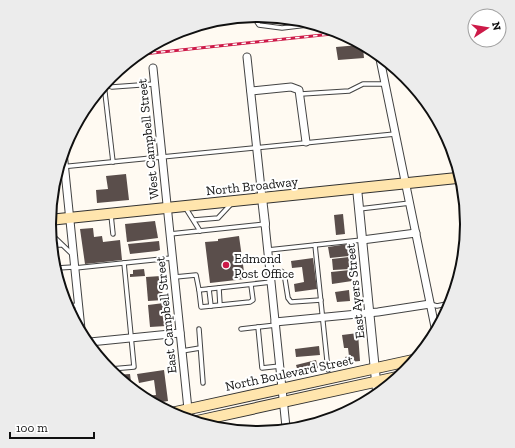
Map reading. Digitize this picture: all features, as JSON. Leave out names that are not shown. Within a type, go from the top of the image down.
[{"type":"main road","name":"North Broadway","points":[[56,219],[405,182],[454,178]]},
{"type":"main road","name":"North Boulevard Street","points":[[179,411],[404,362]]},
{"type":"main road","name":"North Boulevard Street","points":[[206,419],[285,402],[376,386]]},
{"type":"street","points":[[247,57],[282,388],[285,402],[286,424]]},
{"type":"street","points":[[381,65],[434,322]]},
{"type":"street","name":"West Campbell Street","points":[[152,68],[166,208]]},
{"type":"street","points":[[251,91],[291,87],[296,88],[301,94],[306,142]]},
{"type":"street","points":[[63,170],[70,218],[80,320]]},
{"type":"street","name":"East Ayers Street","points":[[357,188],[376,386]]},
{"type":"street","name":"East Campbell Street","points":[[166,208],[188,414]]},
{"type":"street","points":[[362,240],[416,233]]},
{"type":"street","points":[[275,324],[322,317],[370,313],[430,304]]},
{"type":"street","points":[[94,342],[180,332]]},
{"type":"lane","points":[[257,22],[259,25],[282,28],[298,26]]},
{"type":"lane","points":[[110,86],[154,84]]},
{"type":"lane","points":[[301,94],[349,91],[362,84],[384,84]]},
{"type":"lane","points":[[105,92],[113,162]]},
{"type":"lane","points":[[64,167],[395,134]]},
{"type":"lane","points":[[194,220],[218,218],[234,201]]},
{"type":"lane","points":[[359,209],[410,203]]},
{"type":"lane","points":[[184,206],[200,231]]},
{"type":"lane","points":[[111,214],[113,234]]},
{"type":"lane","points":[[169,234],[265,224]]},
{"type":"lane","points":[[56,240],[74,256]]},
{"type":"lane","points":[[267,250],[362,240]]},
{"type":"lane","points":[[57,245],[61,244]]},
{"type":"lane","points":[[315,245],[328,370]]},
{"type":"lane","points":[[60,268],[75,268],[172,258]]},
{"type":"lane","points":[[116,368],[134,367],[124,263]]},
{"type":"lane","points":[[270,272],[281,271],[284,273],[288,298],[292,302],[320,300]]},
{"type":"lane","points":[[174,277],[196,275],[200,306],[251,302],[253,300],[251,285]]},
{"type":"lane","points":[[199,290],[271,282]]},
{"type":"lane","points":[[219,288],[220,305]]},
{"type":"lane","points":[[209,289],[211,306]]},
{"type":"lane","points":[[430,304],[437,306],[442,305]]},
{"type":"lane","points":[[73,305],[78,305]]},
{"type":"lane","points":[[241,329],[275,324]]},
{"type":"lane","points":[[258,327],[262,368],[280,366]]},
{"type":"lane","points":[[199,329],[203,383]]},
{"type":"lane","points":[[182,351],[200,348]]},
{"type":"building","points":[[352,46],[363,52],[364,58],[338,60],[336,47]]},
{"type":"building","points":[[126,174],[129,200],[97,203],[96,190],[108,189],[106,176]]},
{"type":"building","points":[[343,214],[345,234],[336,235],[334,215]]},
{"type":"building","points":[[155,221],[158,238],[127,242],[125,224]]},
{"type":"building","points":[[93,228],[94,237],[102,236],[103,242],[120,240],[122,260],[85,264],[80,229]]},
{"type":"building","name":"Edmond Post Office","points":[[239,236],[245,279],[210,283],[205,242],[218,241],[218,239]]},
{"type":"building","points":[[159,241],[160,250],[130,254],[128,244]]},
{"type":"building","points":[[348,244],[349,256],[330,258],[328,247]]},
{"type":"building","points":[[349,257],[350,269],[333,270],[332,259]]},
{"type":"building","points":[[313,258],[317,289],[295,292],[294,284],[304,282],[302,267],[292,268],[291,261]]},
{"type":"building","points":[[144,269],[145,276],[130,277],[130,274],[133,274],[133,270]]},
{"type":"building","points":[[350,270],[352,281],[332,284],[331,272]]},
{"type":"building","points":[[161,276],[163,300],[148,301],[146,277]]},
{"type":"building","points":[[349,290],[350,301],[337,302],[335,292]]},
{"type":"building","points":[[164,303],[166,326],[150,327],[148,305]]},
{"type":"building","points":[[358,333],[360,361],[346,361],[345,357],[349,356],[348,348],[344,348],[342,335]]},
{"type":"building","points":[[319,346],[320,355],[296,357],[295,349]]},
{"type":"building","points":[[316,360],[318,368],[298,372],[296,365]]},
{"type":"building","points":[[164,370],[168,401],[162,402],[151,396],[156,395],[154,380],[139,383],[137,374]]},
{"type":"building","points":[[122,374],[130,374],[131,381],[124,376]]},
{"type":"railway","points":[[150,53],[327,34]]},
{"type":"place","name":"Edmond Post Office","points":[[226,265]]}]
